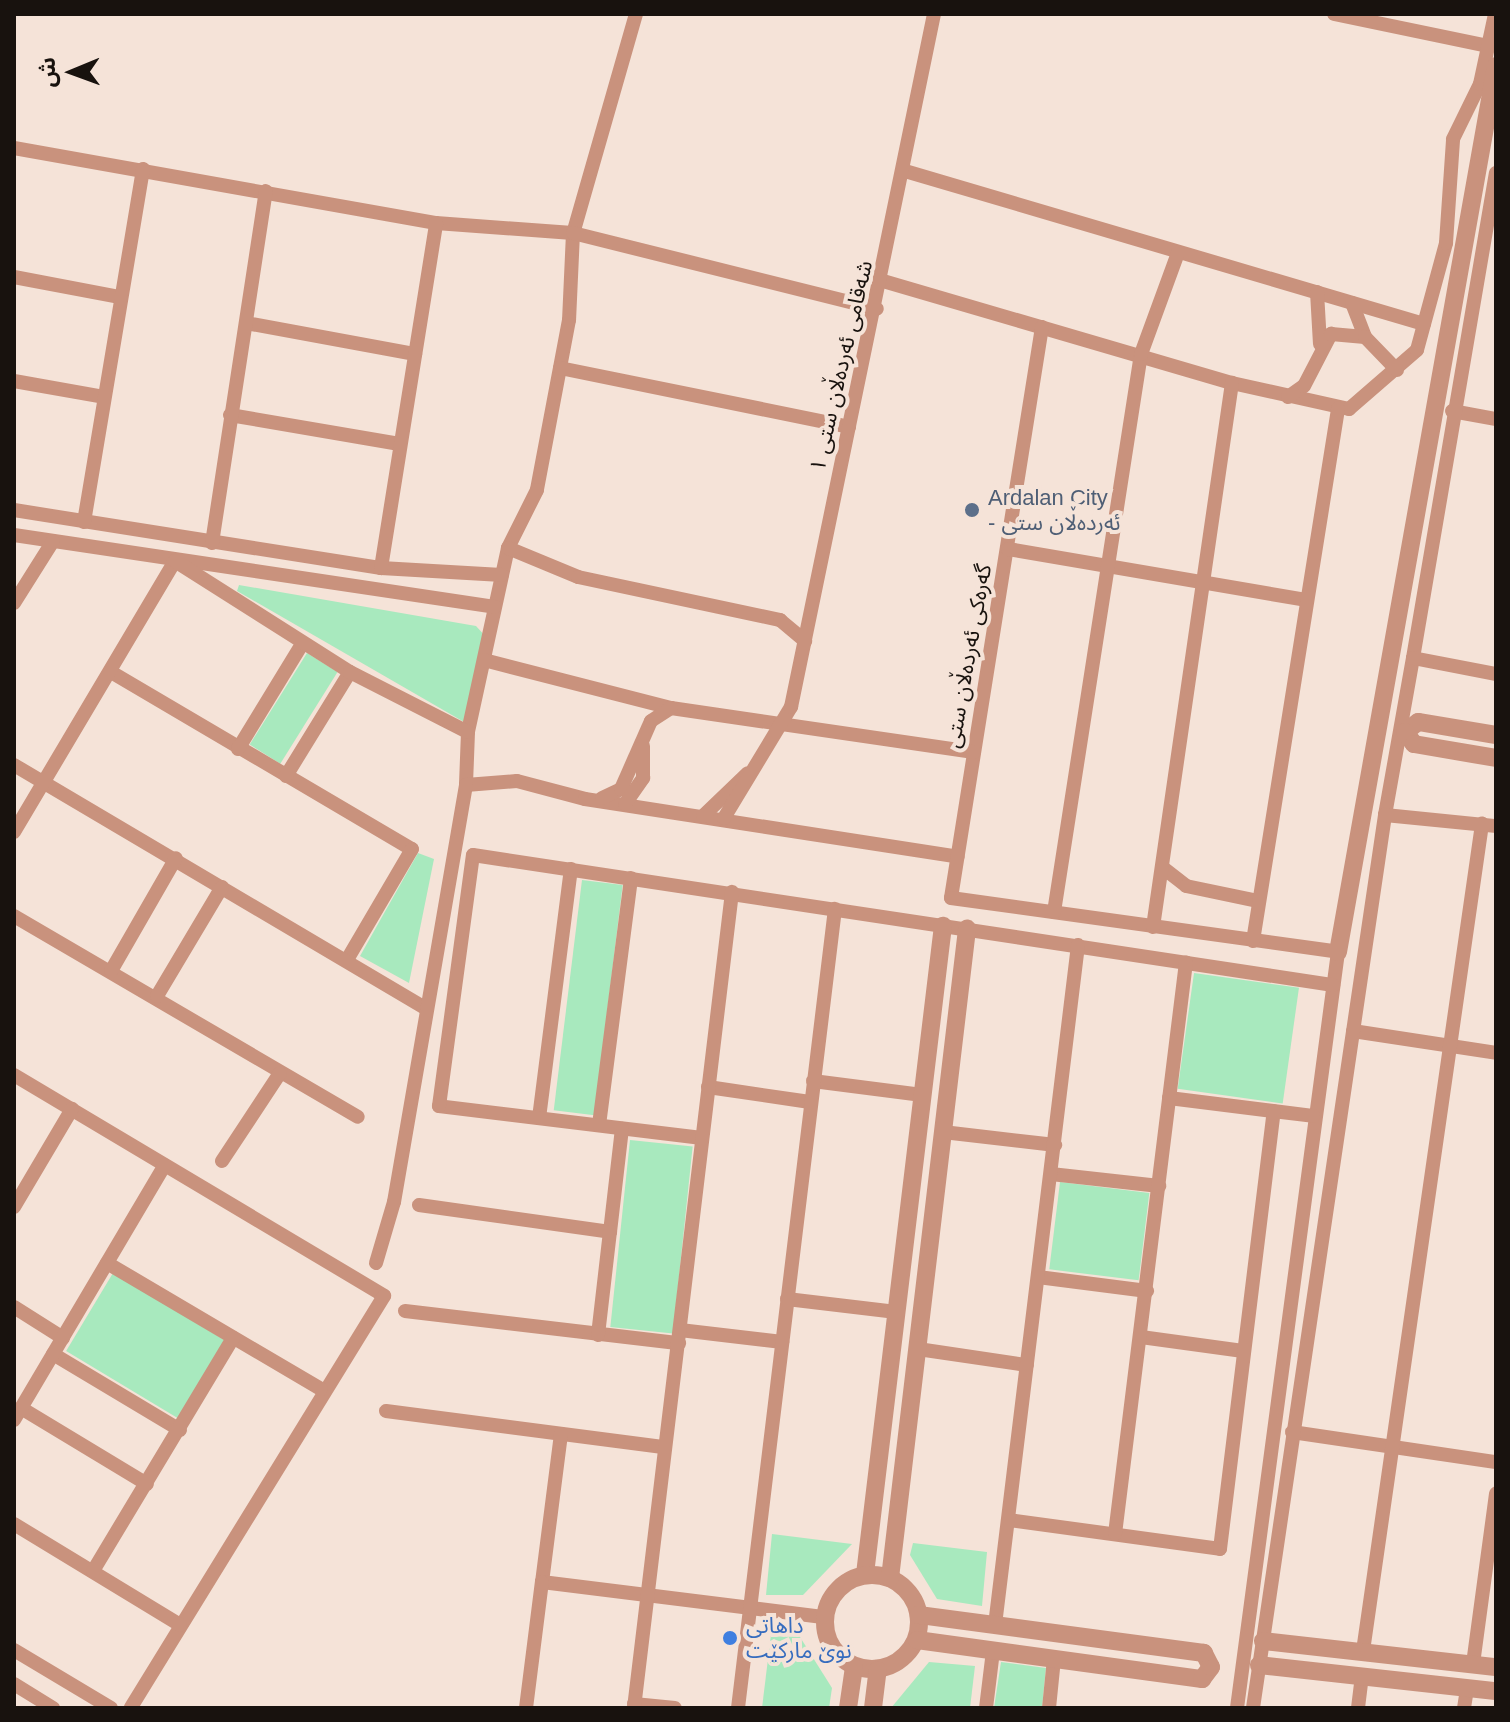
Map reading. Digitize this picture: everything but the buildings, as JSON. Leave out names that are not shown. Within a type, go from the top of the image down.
[{"type":"street","points":[[376,1263],[466,785],[468,732],[508,548],[537,490],[560,368],[573,233],[636,14]]},
{"type":"street","name":"شەقامی ئەردەڵان ستی ١","points":[[751,770],[781,725],[805,641],[883,281],[934,14]]},
{"type":"street","points":[[1334,14],[1489,46]]},
{"type":"street","points":[[883,281],[1232,383],[1338,409],[1359,404],[1384,372],[1396,370],[1410,361],[1424,324],[1454,191],[1453,139],[1489,46],[1495,14]]},
{"type":"street","points":[[1237,1708],[1313,1116],[1338,952],[1496,66]]},
{"type":"street","points":[[14,148],[436,223],[573,233],[877,309]]},
{"type":"street","points":[[84,522],[143,169]]},
{"type":"street","points":[[905,171],[1424,324]]},
{"type":"street","points":[[1253,1708],[1385,815],[1452,411],[1496,173]]},
{"type":"street","points":[[212,543],[266,191]]},
{"type":"street","points":[[381,568],[436,223]]},
{"type":"street","points":[[1178,253],[1141,354],[1054,912],[1338,952]]},
{"type":"street","points":[[14,277],[120,297]]},
{"type":"street","points":[[1288,397],[1304,386],[1320,344],[1317,292]]},
{"type":"street","points":[[1352,303],[1365,337],[1396,370]]},
{"type":"street","points":[[246,323],[415,354]]},
{"type":"street","name":"گەرەکی ئەردەڵان ستی","points":[[1042,327],[951,898],[1054,912]]},
{"type":"street","points":[[1320,344],[1342,332],[1365,337]]},
{"type":"street","points":[[560,368],[849,427]]},
{"type":"street","points":[[14,381],[104,397]]},
{"type":"street","points":[[1153,927],[1208,580],[1232,383]]},
{"type":"street","points":[[1253,941],[1338,409]]},
{"type":"street","points":[[1452,411],[1496,419]]},
{"type":"street","points":[[230,415],[400,444]]},
{"type":"street","points":[[14,510],[381,568],[502,575]]},
{"type":"street","points":[[14,535],[495,607]]},
{"type":"street","points":[[14,603],[53,541]]},
{"type":"street","points":[[508,548],[578,577],[793,624],[805,641]]},
{"type":"street","points":[[1008,549],[1208,580],[1306,600]]},
{"type":"street","points":[[175,561],[302,644],[468,732]]},
{"type":"street","points":[[14,832],[175,561]]},
{"type":"street","points":[[238,749],[302,644]]},
{"type":"street","points":[[1413,658],[1496,674]]},
{"type":"street","points":[[484,660],[671,708],[974,752]]},
{"type":"street","points":[[111,672],[412,849],[347,960]]},
{"type":"street","points":[[286,776],[350,672]]},
{"type":"street","points":[[593,800],[621,789],[651,721],[671,708]]},
{"type":"street","points":[[1496,735],[1418,722],[1405,732],[1414,744],[1496,758]]},
{"type":"street","points":[[625,804],[643,778],[643,745]]},
{"type":"street","points":[[14,765],[176,858],[426,1009]]},
{"type":"street","points":[[703,816],[751,770]]},
{"type":"street","points":[[724,818],[751,770]]},
{"type":"street","points":[[466,785],[500,779],[593,800],[724,818],[958,857]]},
{"type":"street","points":[[1363,1651],[1489,825],[1385,815]]},
{"type":"street","points":[[702,1138],[439,1106],[473,855],[1333,985]]},
{"type":"street","points":[[111,971],[176,858]]},
{"type":"street","points":[[1162,867],[1186,886],[1258,901]]},
{"type":"street","points":[[539,1118],[571,869]]},
{"type":"street","points":[[599,1125],[631,878]]},
{"type":"street","points":[[157,996],[222,887]]},
{"type":"street","points":[[675,1708],[634,1706],[732,892]]},
{"type":"street","points":[[738,1708],[835,909]]},
{"type":"street","points":[[14,916],[157,996],[280,1073],[358,1117]]},
{"type":"street","points":[[865,1574],[943,926]]},
{"type":"street","points":[[890,1578],[967,929]]},
{"type":"street","points":[[995,1625],[1078,945]]},
{"type":"street","points":[[1115,1534],[1186,962]]},
{"type":"street","points":[[1353,1031],[1496,1053]]},
{"type":"street","points":[[222,1161],[280,1073]]},
{"type":"street","points":[[14,1075],[384,1296],[321,1389],[131,1708]]},
{"type":"street","points":[[813,1081],[922,1095]]},
{"type":"street","points":[[708,1087],[810,1102]]},
{"type":"street","points":[[1169,1098],[1313,1116]]},
{"type":"street","points":[[14,1207],[72,1109]]},
{"type":"street","points":[[1009,1520],[1220,1549],[1274,1111]]},
{"type":"street","points":[[598,1335],[622,1129]]},
{"type":"street","points":[[943,1132],[1055,1145]]},
{"type":"street","points":[[147,1484],[17,1414],[165,1165]]},
{"type":"street","points":[[1051,1174],[1159,1186]]},
{"type":"street","points":[[419,1205],[610,1232]]},
{"type":"street","points":[[107,1263],[321,1389]]},
{"type":"street","points":[[1038,1277],[1147,1291]]},
{"type":"street","points":[[787,1299],[896,1312]]},
{"type":"street","points":[[14,1307],[63,1338]]},
{"type":"street","points":[[405,1311],[598,1335],[782,1342]]},
{"type":"street","points":[[1141,1337],[1243,1351]]},
{"type":"street","points":[[93,1571],[233,1338]]},
{"type":"street","points":[[918,1349],[1027,1365]]},
{"type":"street","points":[[53,1354],[180,1430]]},
{"type":"street","points":[[386,1411],[665,1447]]},
{"type":"street","points":[[1292,1432],[1496,1462]]},
{"type":"street","points":[[526,1708],[561,1434]]},
{"type":"street","points":[[1473,1664],[1496,1494]]},
{"type":"street","points":[[14,1524],[180,1625]]},
{"type":"street","points":[[865,1574],[890,1578],[919,1615],[917,1640],[897,1663],[878,1670],[854,1667],[834,1652],[825,1617],[842,1586],[865,1574]]},
{"type":"street","points":[[542,1582],[825,1617]]},
{"type":"street","points":[[917,1640],[1202,1679],[1211,1663],[1204,1653],[919,1615]]},
{"type":"street","points":[[1263,1641],[1496,1667]]},
{"type":"street","points":[[14,1650],[111,1708]]},
{"type":"street","points":[[986,1708],[993,1651]]},
{"type":"street","points":[[1049,1708],[1054,1659]]},
{"type":"street","points":[[1259,1665],[1496,1691]]},
{"type":"street","points":[[848,1708],[854,1667]]},
{"type":"street","points":[[873,1708],[878,1670]]},
{"type":"street","points":[[1358,1708],[1362,1676]]},
{"type":"street","points":[[14,1684],[53,1708]]},
{"type":"street","points":[[1464,1708],[1467,1688]]},
{"type":"green space","points":[[239,585],[476,626],[487,638],[471,726],[237,591]]},
{"type":"green space","points":[[307,653],[338,672],[280,764],[250,745]]},
{"type":"green space","points":[[418,853],[434,859],[409,983],[360,956]]},
{"type":"green space","points":[[582,880],[623,885],[594,1115],[554,1110]]},
{"type":"green space","points":[[1194,973],[1299,988],[1283,1104],[1178,1089]]},
{"type":"green space","points":[[630,1140],[693,1147],[673,1334],[610,1327]]},
{"type":"green space","points":[[1060,1182],[1149,1193],[1139,1280],[1049,1269]]},
{"type":"green space","points":[[113,1273],[224,1340],[178,1418],[66,1351]]},
{"type":"green space","points":[[772,1534],[852,1544],[803,1595],[766,1595]]},
{"type":"green space","points":[[913,1543],[987,1552],[982,1606],[937,1599],[910,1555]]},
{"type":"green space","points":[[772,1626],[795,1629],[832,1688],[829,1708],[762,1708]]},
{"type":"green space","points":[[929,1662],[975,1666],[970,1708],[891,1708]]},
{"type":"green space","points":[[1001,1662],[1046,1668],[1042,1708],[994,1708]]},
{"type":"place","name":"Ardalan City - ئەردەڵان ستی","points":[[972,510]]},
{"type":"place","name":"داهاتی نوێ مارکێت","points":[[730,1638]]}]
